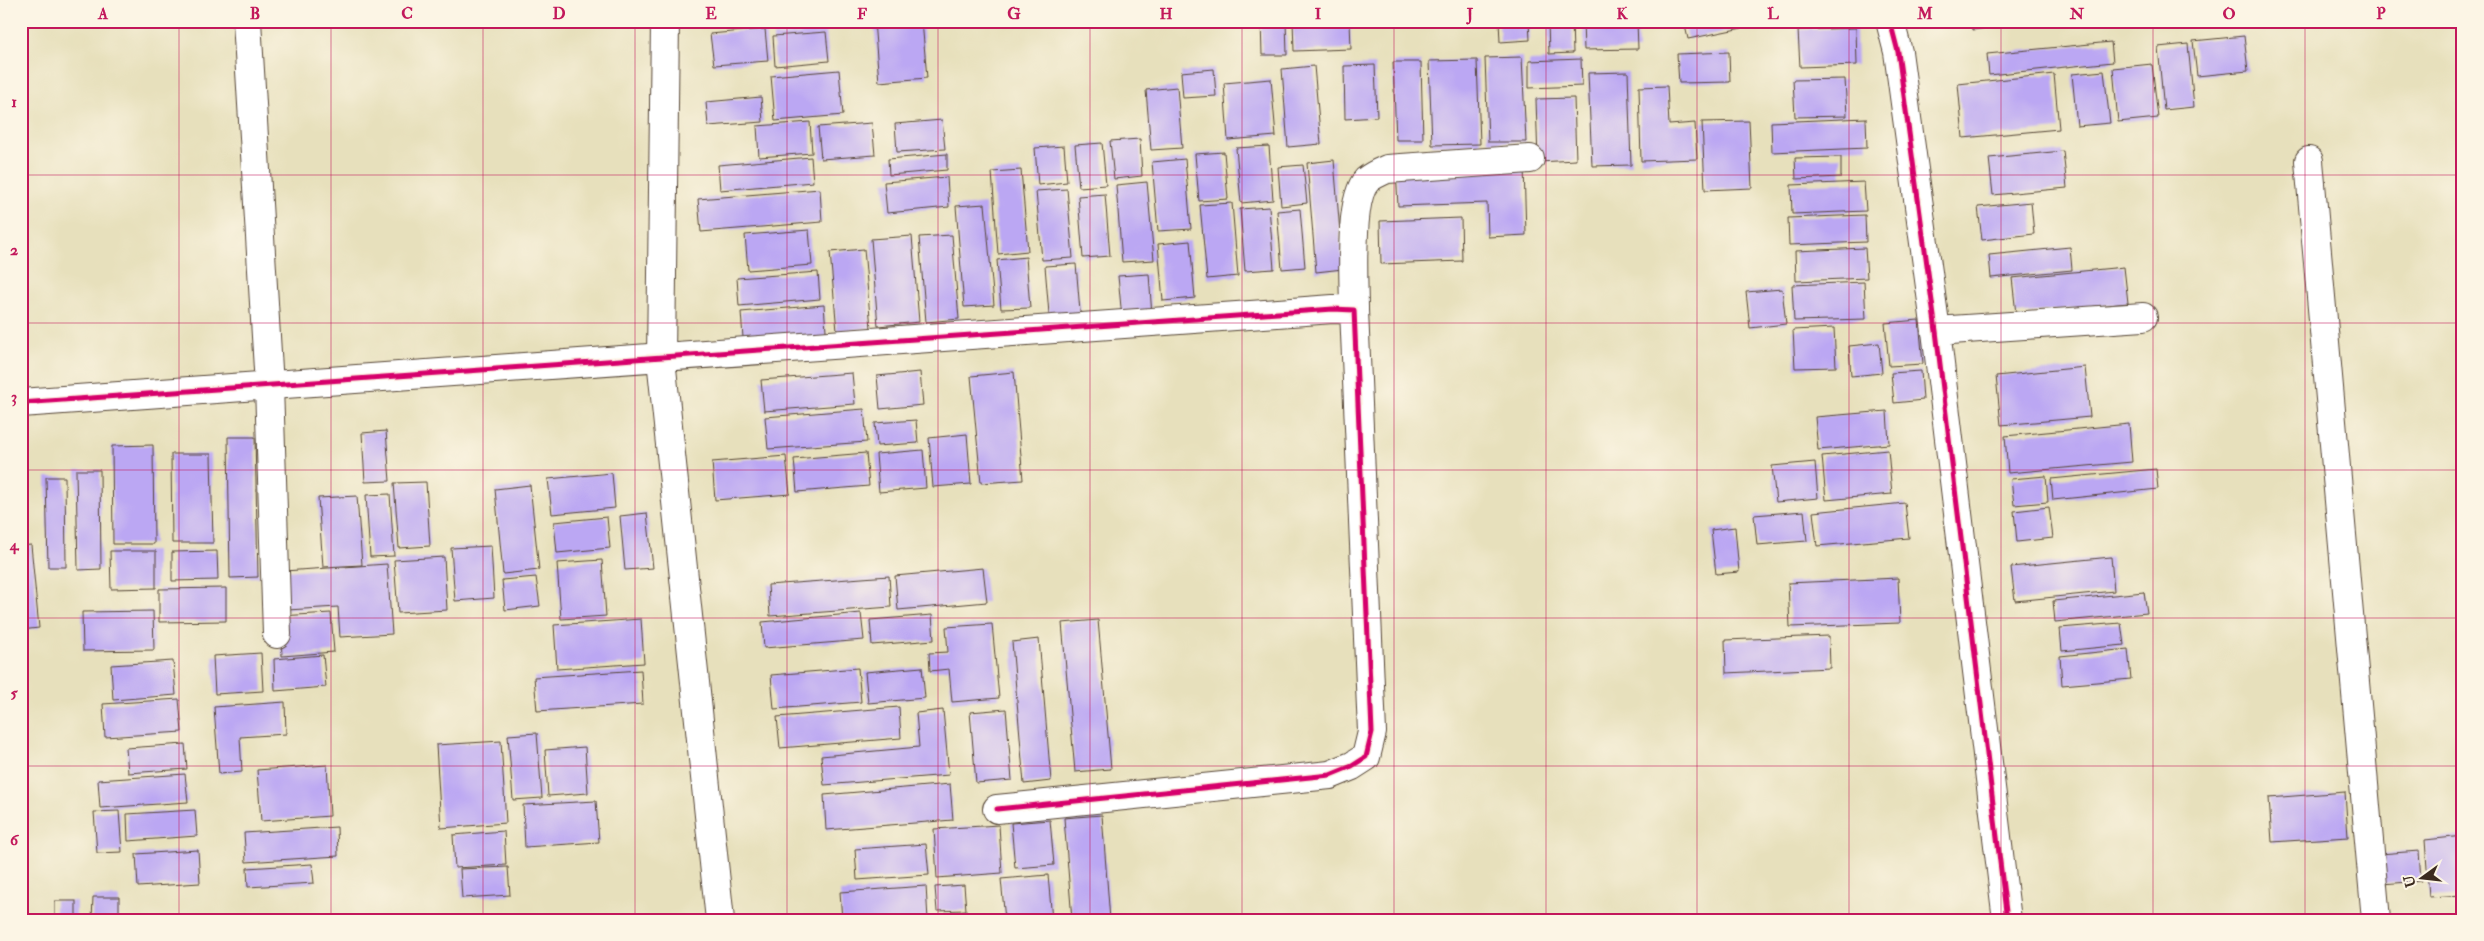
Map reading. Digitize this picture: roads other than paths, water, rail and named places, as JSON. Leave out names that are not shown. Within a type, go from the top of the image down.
[{"type":"street","points":[[247,21],[269,386],[277,634]]},
{"type":"street","points":[[665,21],[661,358],[720,920]]},
{"type":"street","points":[[1890,21],[1898,52],[1936,331],[2007,920]]},
{"type":"street","points":[[997,809],[1330,775],[1352,766],[1366,757],[1372,732],[1354,310],[1354,211],[1365,182],[1387,169],[1530,159]]},
{"type":"street","points":[[2308,161],[2376,920]]},
{"type":"street","points":[[21,403],[1333,309],[1354,310]]},
{"type":"street","points":[[1936,331],[2143,317]]}]
